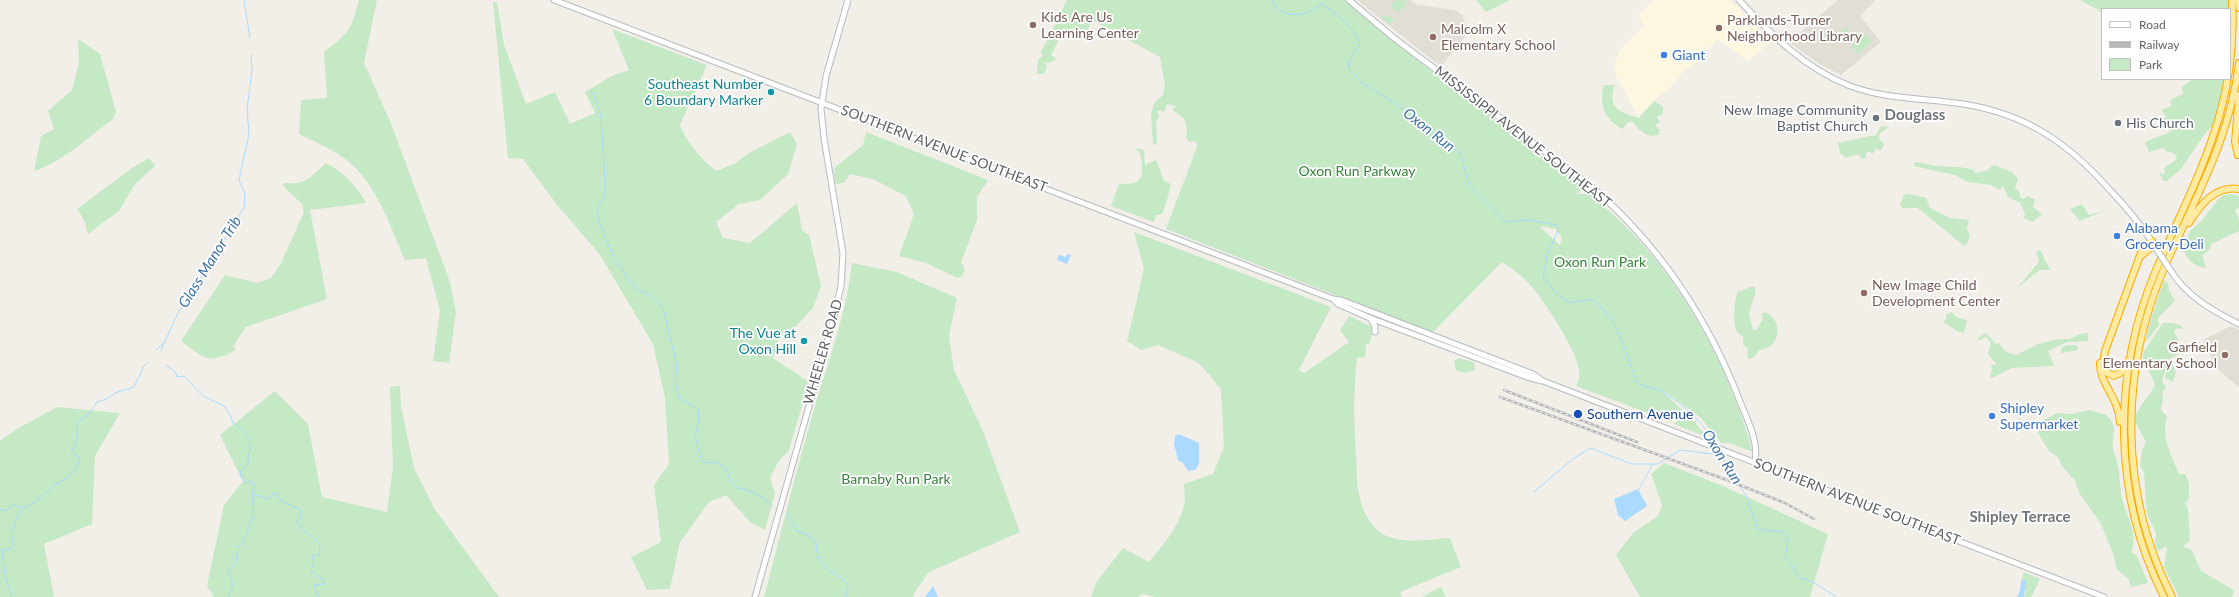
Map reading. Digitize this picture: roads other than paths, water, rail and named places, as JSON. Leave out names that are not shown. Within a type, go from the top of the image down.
[{"type":"highway","points":[[2231,70],[2234,35],[2232,0]]},
{"type":"highway","points":[[2238,0],[2239,8]]},
{"type":"highway","points":[[2172,597],[2153,554],[2142,516],[2133,468],[2131,422],[2133,383],[2140,342],[2154,295],[2173,248],[2222,141],[2232,104],[2239,63]]},
{"type":"highway","points":[[2127,480],[2124,438],[2125,398],[2130,358],[2140,316],[2154,275],[2205,165],[2221,120],[2229,80]]},
{"type":"highway","points":[[2239,95],[2235,142],[2239,156]]},
{"type":"highway","points":[[2173,248],[2198,209],[2208,198],[2222,190],[2239,189]]},
{"type":"highway","points":[[2140,316],[2133,329],[2124,368],[2119,374],[2112,376],[2105,370],[2103,363],[2106,351],[2138,263],[2145,251],[2153,243]]},
{"type":"highway","points":[[2106,351],[2101,361],[2101,372],[2119,411],[2122,455],[2140,538],[2164,597]]},
{"type":"main road","name":"SOUTHERN AVENUE SOUTHEAST","points":[[554,0],[1333,299],[1342,300],[1533,374],[1543,381]]},
{"type":"main road","name":"WHEELER ROAD","points":[[755,597],[832,325],[841,286],[843,253],[823,135],[822,103],[826,76],[848,0]]},
{"type":"main road","name":"MISSISSIPPI AVENUE SOUTHEAST","points":[[1349,0],[1394,38],[1592,187],[1622,215],[1650,246],[1686,294],[1721,355],[1747,420],[1756,448],[1755,462]]},
{"type":"main road","points":[[1739,0],[1793,53],[1816,69],[1840,82],[1889,97],[1956,103],[1988,109],[2019,119],[2048,134],[2088,166],[2136,219],[2184,288],[2197,300],[2239,324]]},
{"type":"main road","name":"SOUTHERN AVENUE SOUTHEAST","points":[[1333,299],[1338,304],[1370,318],[1527,377],[1543,381],[2104,597]]},
{"type":"main road","points":[[1370,318],[1375,326],[1375,332]]},
{"type":"water","points":[[1067,254],[1071,255],[1067,264],[1057,260],[1059,255],[1066,257]]},
{"type":"water","points":[[1179,434],[1199,443],[1199,464],[1195,470],[1188,471],[1183,463],[1178,460],[1174,444],[1175,436]]},
{"type":"water","points":[[1638,489],[1647,506],[1625,521],[1618,515],[1614,499]]},
{"type":"water","points":[[2026,580],[2024,597],[2017,597],[2020,591],[2021,581]]},
{"type":"water","points":[[933,586],[938,597],[925,597]]},
{"type":"waterway","name":"Glass Manor Trib","points":[[244,0],[250,38]]},
{"type":"waterway","name":"Oxon Run","points":[[1273,0],[1273,4],[1279,9],[1285,13],[1291,14],[1303,13],[1322,4],[1344,21],[1354,32],[1360,43],[1348,63],[1350,71],[1361,82],[1407,111],[1430,134],[1461,154],[1469,186],[1506,222],[1529,220],[1556,225],[1558,230],[1547,256],[1543,276],[1556,294],[1570,303],[1592,299],[1606,313],[1613,323],[1621,339],[1638,384],[1662,391],[1679,403],[1694,416],[1717,446]]},
{"type":"waterway","name":"Glass Manor Trib","points":[[161,350],[178,313],[244,208],[245,194],[239,180],[249,134],[247,109],[252,70],[251,55]]},
{"type":"waterway","points":[[591,90],[601,117],[605,182],[605,195],[598,206],[598,219],[613,257],[636,289],[651,296],[663,308],[677,366],[675,382],[679,398],[698,409],[699,419],[695,436],[702,462],[718,463],[726,468],[730,480],[737,488],[756,494],[772,507]]},
{"type":"waterway","name":"Glass Manor Trib","points":[[156,350],[165,342]]},
{"type":"waterway","points":[[0,509],[6,511],[12,505],[21,508],[26,507],[40,498],[55,484],[59,483],[71,474],[77,466],[80,458],[71,453],[77,440],[77,425],[80,420],[89,414],[97,402],[107,399],[115,393],[134,387],[144,366],[148,362]]},
{"type":"waterway","points":[[166,365],[176,373],[177,377],[184,376],[203,396],[224,406],[233,423],[243,430],[249,440],[250,449],[248,465],[241,470],[240,476],[246,483],[252,481],[255,484],[252,492],[254,514],[243,542],[238,547],[236,562],[228,572],[233,585],[228,597]]},
{"type":"waterway","points":[[1534,492],[1574,458],[1590,448],[1632,464],[1658,464],[1680,450],[1721,455]]},
{"type":"waterway","name":"Oxon Run","points":[[1719,451],[1746,496],[1758,529],[1783,532],[1788,542],[1785,557],[1800,578],[1815,583],[1836,597]]},
{"type":"waterway","points":[[1639,489],[1653,464]]},
{"type":"waterway","points":[[253,494],[268,499],[276,492],[281,501],[301,510],[301,519],[297,521],[297,523],[320,545],[319,555],[312,556],[314,562],[311,570],[324,581],[324,584],[314,585],[317,595],[320,597]]},
{"type":"waterway","points":[[12,597],[5,575],[2,549],[8,550],[14,546],[11,532],[15,527],[15,521],[22,509]]},
{"type":"waterway","points":[[787,513],[797,531],[808,535],[816,542],[819,559],[822,564],[848,585],[846,597]]},
{"type":"railway","points":[[1504,390],[1637,442]]},
{"type":"railway","points":[[1500,397],[1727,480],[1785,503],[1814,519]]},
{"type":"place","name":"Kids Are Us Learning Center","points":[[1033,25]]},
{"type":"place","name":"Parklands-Turner Neighborhood Library","points":[[1719,28]]},
{"type":"place","name":"Malcolm X Elementary School","points":[[1433,37]]},
{"type":"place","name":"Giant","points":[[1664,55]]},
{"type":"place","name":"Southeast Number 6 Boundary Marker","points":[[771,92]]},
{"type":"place","name":"New Image Community Baptist Church","points":[[1876,118]]},
{"type":"place","name":"His Church","points":[[2118,123]]},
{"type":"place","name":"Alabama Grocery-Deli","points":[[2117,236]]},
{"type":"place","name":"New Image Child Development Center","points":[[1864,293]]},
{"type":"place","name":"The Vue at Oxon Hill","points":[[804,341]]},
{"type":"place","name":"Garfield Elementary School","points":[[2225,355]]},
{"type":"place","name":"Southern Avenue","points":[[1578,414]]},
{"type":"place","name":"Shipley Supermarket","points":[[1992,416]]},
{"type":"district","name":"Douglass","points":[[1915,115]]},
{"type":"district","name":"Shipley Terrace","points":[[2020,517]]},
{"type":"park label","name":"Oxon Run Parkway","points":[[1357,171]]},
{"type":"park label","name":"Oxon Run Park","points":[[1600,262]]},
{"type":"park label","name":"Barnaby Run Park","points":[[896,479]]}]
